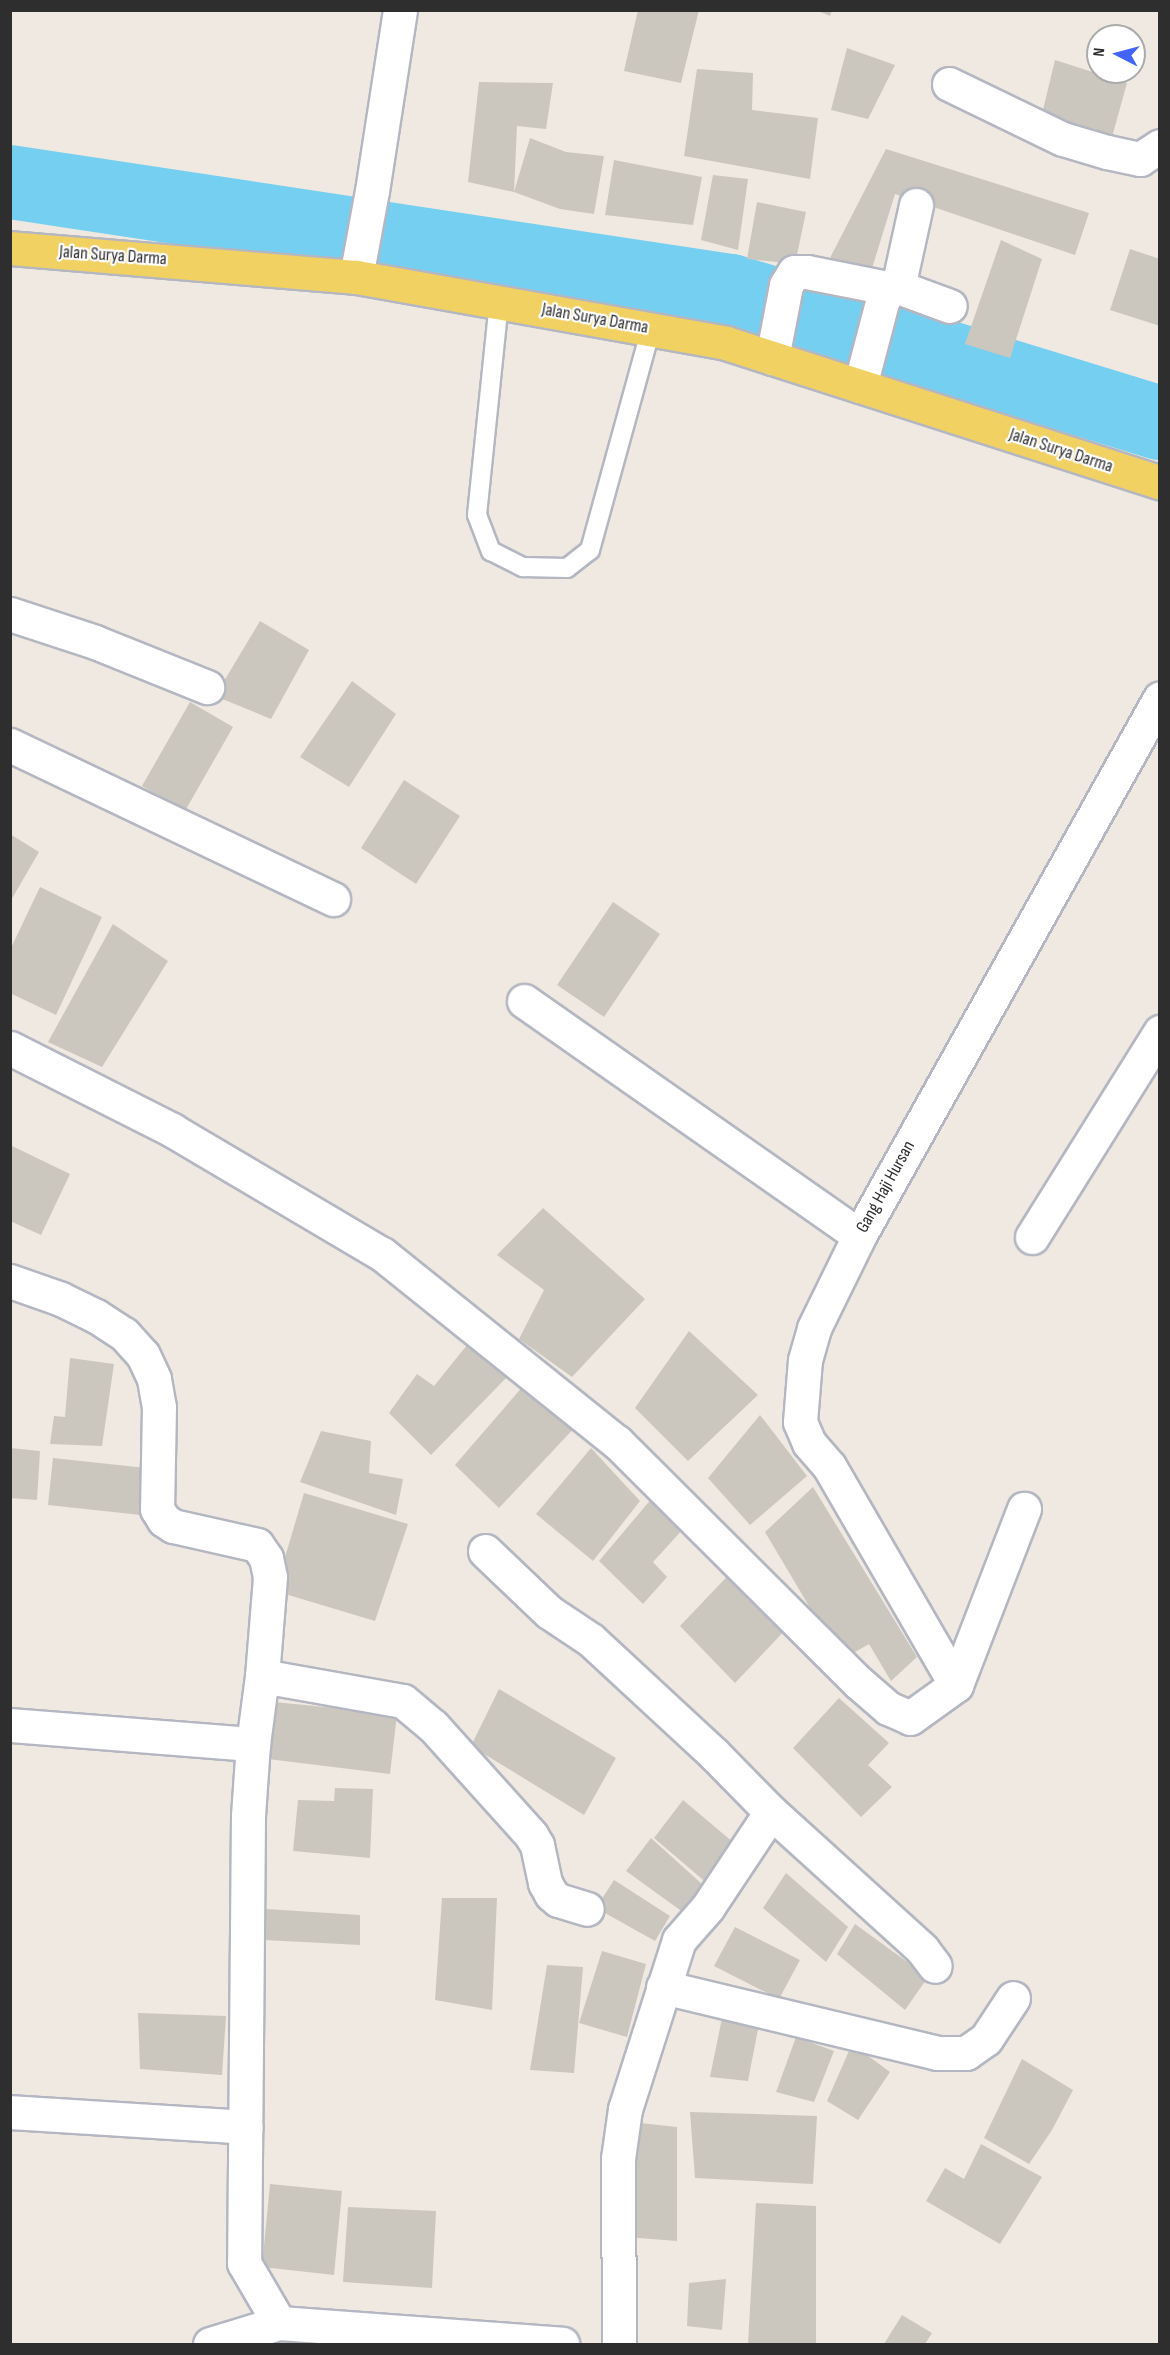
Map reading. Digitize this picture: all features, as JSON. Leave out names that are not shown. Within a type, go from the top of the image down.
[{"type":"main road","name":"Jalan Surya Darma","points":[[10,248],[357,266],[499,302],[726,343],[774,347],[864,372],[1160,482]]},
{"type":"street","points":[[357,266],[372,191],[399,10]]},
{"type":"street","points":[[949,84],[1063,139],[1098,150],[1140,159],[1160,146]]},
{"type":"street","points":[[864,372],[916,205]]},
{"type":"street","points":[[774,347],[786,285],[794,272],[807,272],[950,306]]},
{"type":"street","points":[[10,614],[95,642],[207,687]]},
{"type":"street","name":"Gang Haji Hursan","points":[[956,1685],[829,1467],[809,1443],[800,1422],[804,1360],[814,1328],[859,1236],[1160,698]]},
{"type":"street","points":[[10,745],[333,899]]},
{"type":"street","points":[[524,1001],[859,1236]]},
{"type":"street","points":[[1032,1237],[1160,1032]]},
{"type":"street","points":[[10,1048],[172,1130],[382,1254],[617,1442],[858,1682],[888,1708],[910,1718],[956,1685],[1024,1509]]},
{"type":"street","points":[[10,1281],[61,1299],[96,1316],[124,1334],[143,1354],[154,1379],[159,1407],[157,1509],[164,1520],[173,1526],[257,1545],[266,1558],[270,1577],[248,1816],[244,2263],[279,2323]]},
{"type":"street","points":[[485,1551],[549,1612],[591,1640],[713,1753],[771,1812],[922,1949],[935,1966]]},
{"type":"street","points":[[262,1676],[391,1697],[412,1708],[434,1726],[531,1834],[537,1845],[545,1883],[551,1894],[558,1900],[587,1909]]},
{"type":"street","points":[[10,1725],[253,1744]]},
{"type":"street","points":[[619,2344],[618,2159],[625,2109],[679,1940],[708,1907],[771,1812]]},
{"type":"street","points":[[663,1987],[937,2053],[966,2054],[986,2039],[1013,1998]]},
{"type":"street","points":[[10,2112],[246,2127]]},
{"type":"street","points":[[210,2344],[279,2323],[562,2344]]},
{"type":"lane","points":[[499,302],[477,515],[491,551],[524,567],[567,568],[590,550],[651,328]]},
{"type":"building","points":[[638,10],[699,10],[681,83],[624,71]]},
{"type":"building","points":[[816,10],[832,10],[830,16]]},
{"type":"building","points":[[847,48],[895,65],[868,119],[831,110]]},
{"type":"building","points":[[1055,60],[1086,70],[1086,84],[1127,84],[1112,137],[1042,114]]},
{"type":"building","points":[[697,69],[753,73],[752,110],[818,118],[810,179],[684,156]]},
{"type":"building","points":[[479,82],[553,83],[546,129],[517,126],[514,192],[468,182]]},
{"type":"building","points":[[530,138],[566,152],[604,156],[594,214],[560,209],[514,192]]},
{"type":"building","points":[[886,149],[1089,213],[1075,255],[895,194],[869,278],[829,269],[831,256]]},
{"type":"building","points":[[614,160],[702,177],[693,225],[605,215]]},
{"type":"building","points":[[713,175],[748,179],[738,250],[701,240]]},
{"type":"building","points":[[757,202],[806,212],[795,264],[747,259]]},
{"type":"building","points":[[1001,240],[1042,259],[1010,358],[965,344]]},
{"type":"building","points":[[1130,249],[1160,259],[1160,326],[1110,310]]},
{"type":"building","points":[[260,621],[309,650],[271,719],[215,696]]},
{"type":"building","points":[[352,681],[396,714],[349,787],[300,757]]},
{"type":"building","points":[[190,702],[233,727],[185,811],[142,786]]},
{"type":"building","points":[[404,780],[460,816],[416,884],[361,848]]},
{"type":"building","points":[[10,834],[39,852],[10,902]]},
{"type":"building","points":[[40,887],[102,917],[56,1015],[10,993],[10,950]]},
{"type":"building","points":[[613,902],[660,934],[604,1017],[557,985]]},
{"type":"building","points":[[113,924],[168,961],[102,1067],[48,1042]]},
{"type":"building","points":[[10,1145],[70,1174],[41,1235],[10,1221]]},
{"type":"building","points":[[543,1208],[645,1299],[572,1377],[519,1339],[544,1290],[497,1255]]},
{"type":"building","points":[[689,1331],[758,1395],[688,1461],[635,1408]]},
{"type":"building","points":[[471,1340],[507,1377],[431,1455],[389,1413],[417,1374],[434,1386]]},
{"type":"building","points":[[70,1358],[114,1364],[102,1446],[50,1444],[54,1416],[65,1417]]},
{"type":"building","points":[[530,1378],[579,1423],[499,1508],[455,1465]]},
{"type":"building","points":[[760,1415],[807,1476],[750,1525],[708,1478]]},
{"type":"building","points":[[321,1431],[371,1441],[369,1473],[403,1479],[396,1515],[300,1482]]},
{"type":"building","points":[[10,1448],[40,1451],[37,1500],[10,1498]]},
{"type":"building","points":[[591,1448],[640,1501],[593,1561],[536,1514]]},
{"type":"building","points":[[53,1458],[146,1468],[141,1515],[48,1505]]},
{"type":"building","points":[[813,1487],[917,1657],[891,1681],[869,1644],[841,1660],[765,1532]]},
{"type":"building","points":[[658,1491],[684,1528],[653,1562],[667,1577],[643,1604],[599,1561]]},
{"type":"building","points":[[304,1493],[408,1524],[375,1621],[275,1591]]},
{"type":"building","points":[[738,1565],[791,1624],[735,1683],[680,1626]]},
{"type":"building","points":[[499,1689],[616,1758],[584,1815],[471,1746]]},
{"type":"building","points":[[839,1698],[889,1743],[868,1765],[892,1787],[861,1817],[793,1748]]},
{"type":"building","points":[[274,1702],[397,1714],[390,1774],[268,1759]]},
{"type":"building","points":[[335,1788],[373,1789],[370,1858],[293,1851],[298,1800],[334,1801]]},
{"type":"building","points":[[683,1800],[740,1848],[709,1885],[654,1838]]},
{"type":"building","points":[[651,1838],[713,1894],[691,1918],[626,1871]]},
{"type":"building","points":[[786,1873],[848,1927],[826,1962],[763,1908]]},
{"type":"building","points":[[614,1880],[670,1916],[655,1941],[596,1908]]},
{"type":"building","points":[[442,1898],[497,1898],[492,2010],[435,2000]]},
{"type":"building","points":[[266,1909],[360,1915],[360,1945],[264,1940]]},
{"type":"building","points":[[855,1924],[928,1977],[905,2010],[837,1954]]},
{"type":"building","points":[[735,1927],[800,1960],[779,1999],[714,1966]]},
{"type":"building","points":[[602,1951],[646,1964],[627,2037],[579,2023]]},
{"type":"building","points":[[547,1965],[583,1967],[574,2073],[530,2070]]},
{"type":"building","points":[[138,2013],[226,2016],[222,2075],[140,2069]]},
{"type":"building","points":[[722,2018],[759,2024],[748,2081],[710,2077]]},
{"type":"building","points":[[796,2037],[834,2051],[814,2102],[776,2092]]},
{"type":"building","points":[[852,2044],[890,2072],[858,2120],[827,2101]]},
{"type":"building","points":[[1022,2059],[1073,2090],[1052,2130],[1029,2164],[984,2138]]},
{"type":"building","points":[[690,2112],[817,2116],[813,2184],[695,2178]]},
{"type":"building","points":[[631,2122],[677,2127],[677,2241],[626,2237]]},
{"type":"building","points":[[981,2144],[1042,2177],[1000,2244],[926,2201],[945,2168],[964,2179]]},
{"type":"building","points":[[270,2184],[342,2191],[334,2275],[262,2267]]},
{"type":"building","points":[[756,2203],[816,2206],[816,2344],[748,2344]]},
{"type":"building","points":[[348,2207],[436,2211],[432,2288],[343,2282]]},
{"type":"building","points":[[726,2279],[722,2330],[687,2326],[689,2283]]},
{"type":"building","points":[[902,2315],[932,2333],[925,2344],[884,2344]]},
{"type":"waterway","points":[[10,182],[731,291],[1160,423]]}]
